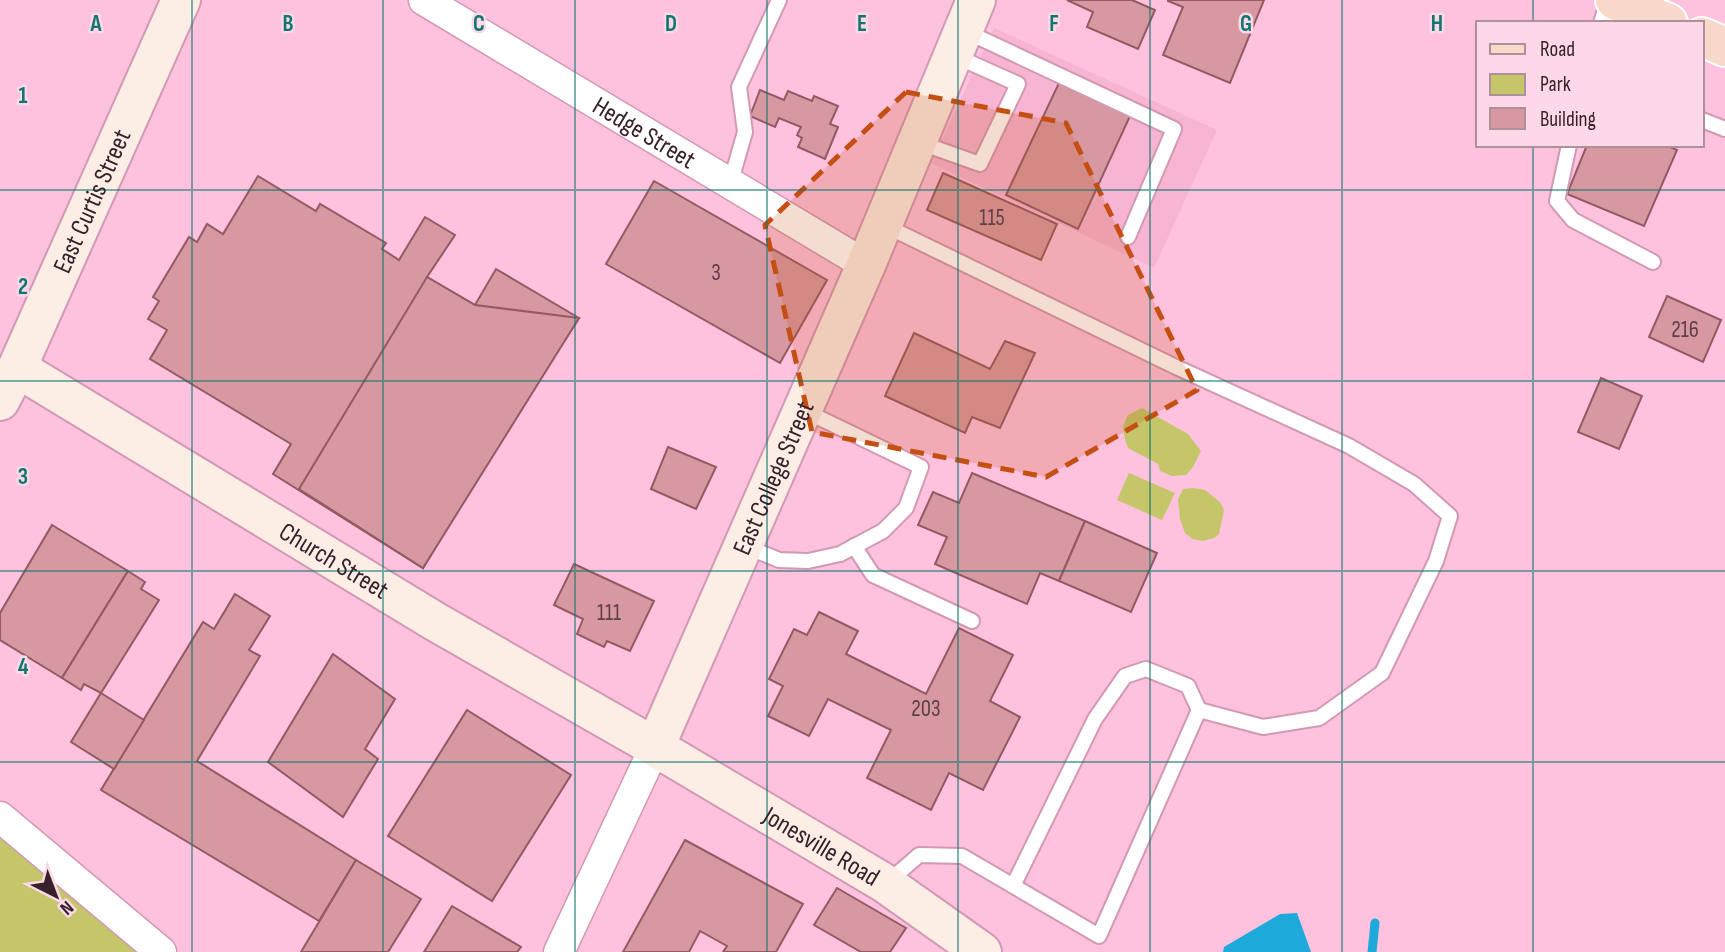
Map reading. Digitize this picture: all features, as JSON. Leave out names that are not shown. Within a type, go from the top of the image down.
[{"type":"main road","points":[[1615,0],[1663,21]]},
{"type":"main road","points":[[1704,38],[1725,47]]},
{"type":"street","name":"East Curtis Street","points":[[8,384],[181,0]]},
{"type":"street","name":"Hedge Street","points":[[424,0],[866,265]]},
{"type":"street","name":"East College Street","points":[[559,952],[655,747],[866,265],[964,28]]},
{"type":"street","name":"Church Street","points":[[8,384],[114,428],[436,622],[655,747]]},
{"type":"street","name":"Jonesville Road","points":[[655,747],[886,884],[982,952]]},
{"type":"street","points":[[0,817],[161,952]]},
{"type":"lane","points":[[730,184],[746,132],[738,88],[779,0]]},
{"type":"lane","points":[[1602,21],[1608,0]]},
{"type":"lane","points":[[917,141],[980,164],[1018,83],[964,28]]},
{"type":"lane","points":[[964,28],[1174,129],[1128,237]]},
{"type":"lane","points":[[1704,121],[1725,129]]},
{"type":"lane","points":[[1569,147],[1557,201],[1573,220],[1653,262]]},
{"type":"lane","points":[[883,225],[1176,367],[1349,446],[1415,484],[1450,516],[1436,561],[1382,673],[1319,718],[1263,727],[1199,710]]},
{"type":"lane","points":[[743,545],[779,560],[808,561],[840,554],[883,531],[906,508],[921,467],[802,410]]},
{"type":"lane","points":[[854,546],[873,575],[972,621]]},
{"type":"lane","points":[[886,884],[919,855],[962,856],[1013,886],[1099,936],[1199,710],[1188,685],[1146,669],[1125,676],[1096,719],[1013,886]]},
{"type":"highlighted area","points":[[906,92],[1066,123],[1197,390],[1046,477],[812,432],[765,225]]},
{"type":"shaded area","points":[[994,28],[1217,130],[1154,268],[931,163]]},
{"type":"green space","points":[[1142,408],[1188,434],[1201,451],[1186,475],[1172,476],[1160,471],[1158,464],[1128,448],[1123,426],[1128,415]]},
{"type":"green space","points":[[1129,473],[1175,493],[1162,520],[1117,500]]},
{"type":"green space","points":[[1183,489],[1205,490],[1220,502],[1224,510],[1219,534],[1214,538],[1202,541],[1185,533],[1178,499]]},
{"type":"green space","points":[[0,825],[139,952],[0,952]]},
{"type":"water","points":[[1297,913],[1311,952],[1223,952],[1224,947],[1280,914]]},
{"type":"building","points":[[1067,0],[1132,0],[1155,10],[1138,49],[1087,27],[1093,12]]},
{"type":"building","points":[[1168,0],[1264,0],[1230,83],[1163,55],[1183,7]]},
{"type":"building","points":[[1059,83],[1130,116],[1078,229],[1006,195]]},
{"type":"building","points":[[760,90],[784,100],[788,91],[812,101],[814,96],[838,106],[830,124],[838,127],[825,159],[798,147],[802,138],[797,135],[801,127],[779,118],[775,127],[750,116]]},
{"type":"building","points":[[1586,147],[1670,147],[1677,150],[1644,226],[1567,194]]},
{"type":"building","points":[[943,173],[1057,224],[1041,260],[927,210]]},
{"type":"building","points":[[258,176],[316,211],[320,204],[386,243],[382,249],[399,260],[425,217],[455,235],[427,277],[475,305],[496,269],[579,318],[487,460],[423,568],[273,474],[291,444],[150,359],[167,330],[148,319],[159,301],[153,297],[189,237],[197,242],[207,224],[223,234]]},
{"type":"building","points":[[654,181],[827,280],[780,363],[606,264]]},
{"type":"building","points":[[427,277],[475,305],[579,318],[423,568],[299,489]]},
{"type":"building","points":[[1667,296],[1721,320],[1703,362],[1649,337]]},
{"type":"building","points":[[914,333],[990,369],[1005,341],[1035,353],[1000,428],[972,417],[965,433],[885,396]]},
{"type":"building","points":[[1601,378],[1642,396],[1619,449],[1578,432]]},
{"type":"building","points":[[668,447],[716,467],[696,509],[651,489]]},
{"type":"building","points":[[972,473],[1085,521],[1059,581],[1040,573],[1027,604],[935,564],[947,537],[918,525],[933,492],[959,503]]},
{"type":"building","points":[[1085,521],[1157,553],[1131,612],[1059,581]]},
{"type":"building","points":[[52,525],[128,571],[62,678],[0,640],[0,613]]},
{"type":"building","points":[[574,564],[654,601],[630,651],[607,641],[604,647],[577,634],[583,619],[554,605]]},
{"type":"building","points":[[128,571],[145,582],[141,589],[159,600],[101,693],[84,684],[81,690],[62,678]]},
{"type":"building","points":[[235,594],[270,616],[249,650],[260,656],[197,761],[356,860],[319,921],[101,790],[203,622],[214,629]]},
{"type":"building","points":[[819,612],[858,631],[846,654],[926,694],[959,628],[1013,655],[990,701],[1020,717],[983,790],[949,773],[931,810],[867,778],[891,730],[828,699],[809,736],[768,716],[783,686],[769,679],[794,629],[807,635]]},
{"type":"building","points":[[333,654],[395,699],[365,749],[378,759],[343,817],[268,762]]},
{"type":"building","points":[[101,693],[144,720],[114,769],[71,742]]},
{"type":"building","points":[[467,710],[571,775],[492,901],[388,836]]},
{"type":"building","points":[[685,840],[803,904],[776,952],[723,952],[727,946],[700,931],[689,952],[623,952]]},
{"type":"building","points":[[356,860],[421,899],[388,952],[301,952]]},
{"type":"building","points":[[837,888],[906,928],[890,952],[861,952],[814,925]]},
{"type":"building","points":[[452,906],[521,947],[517,952],[424,952]]},
{"type":"waterway","points":[[1372,952],[1375,923]]}]
